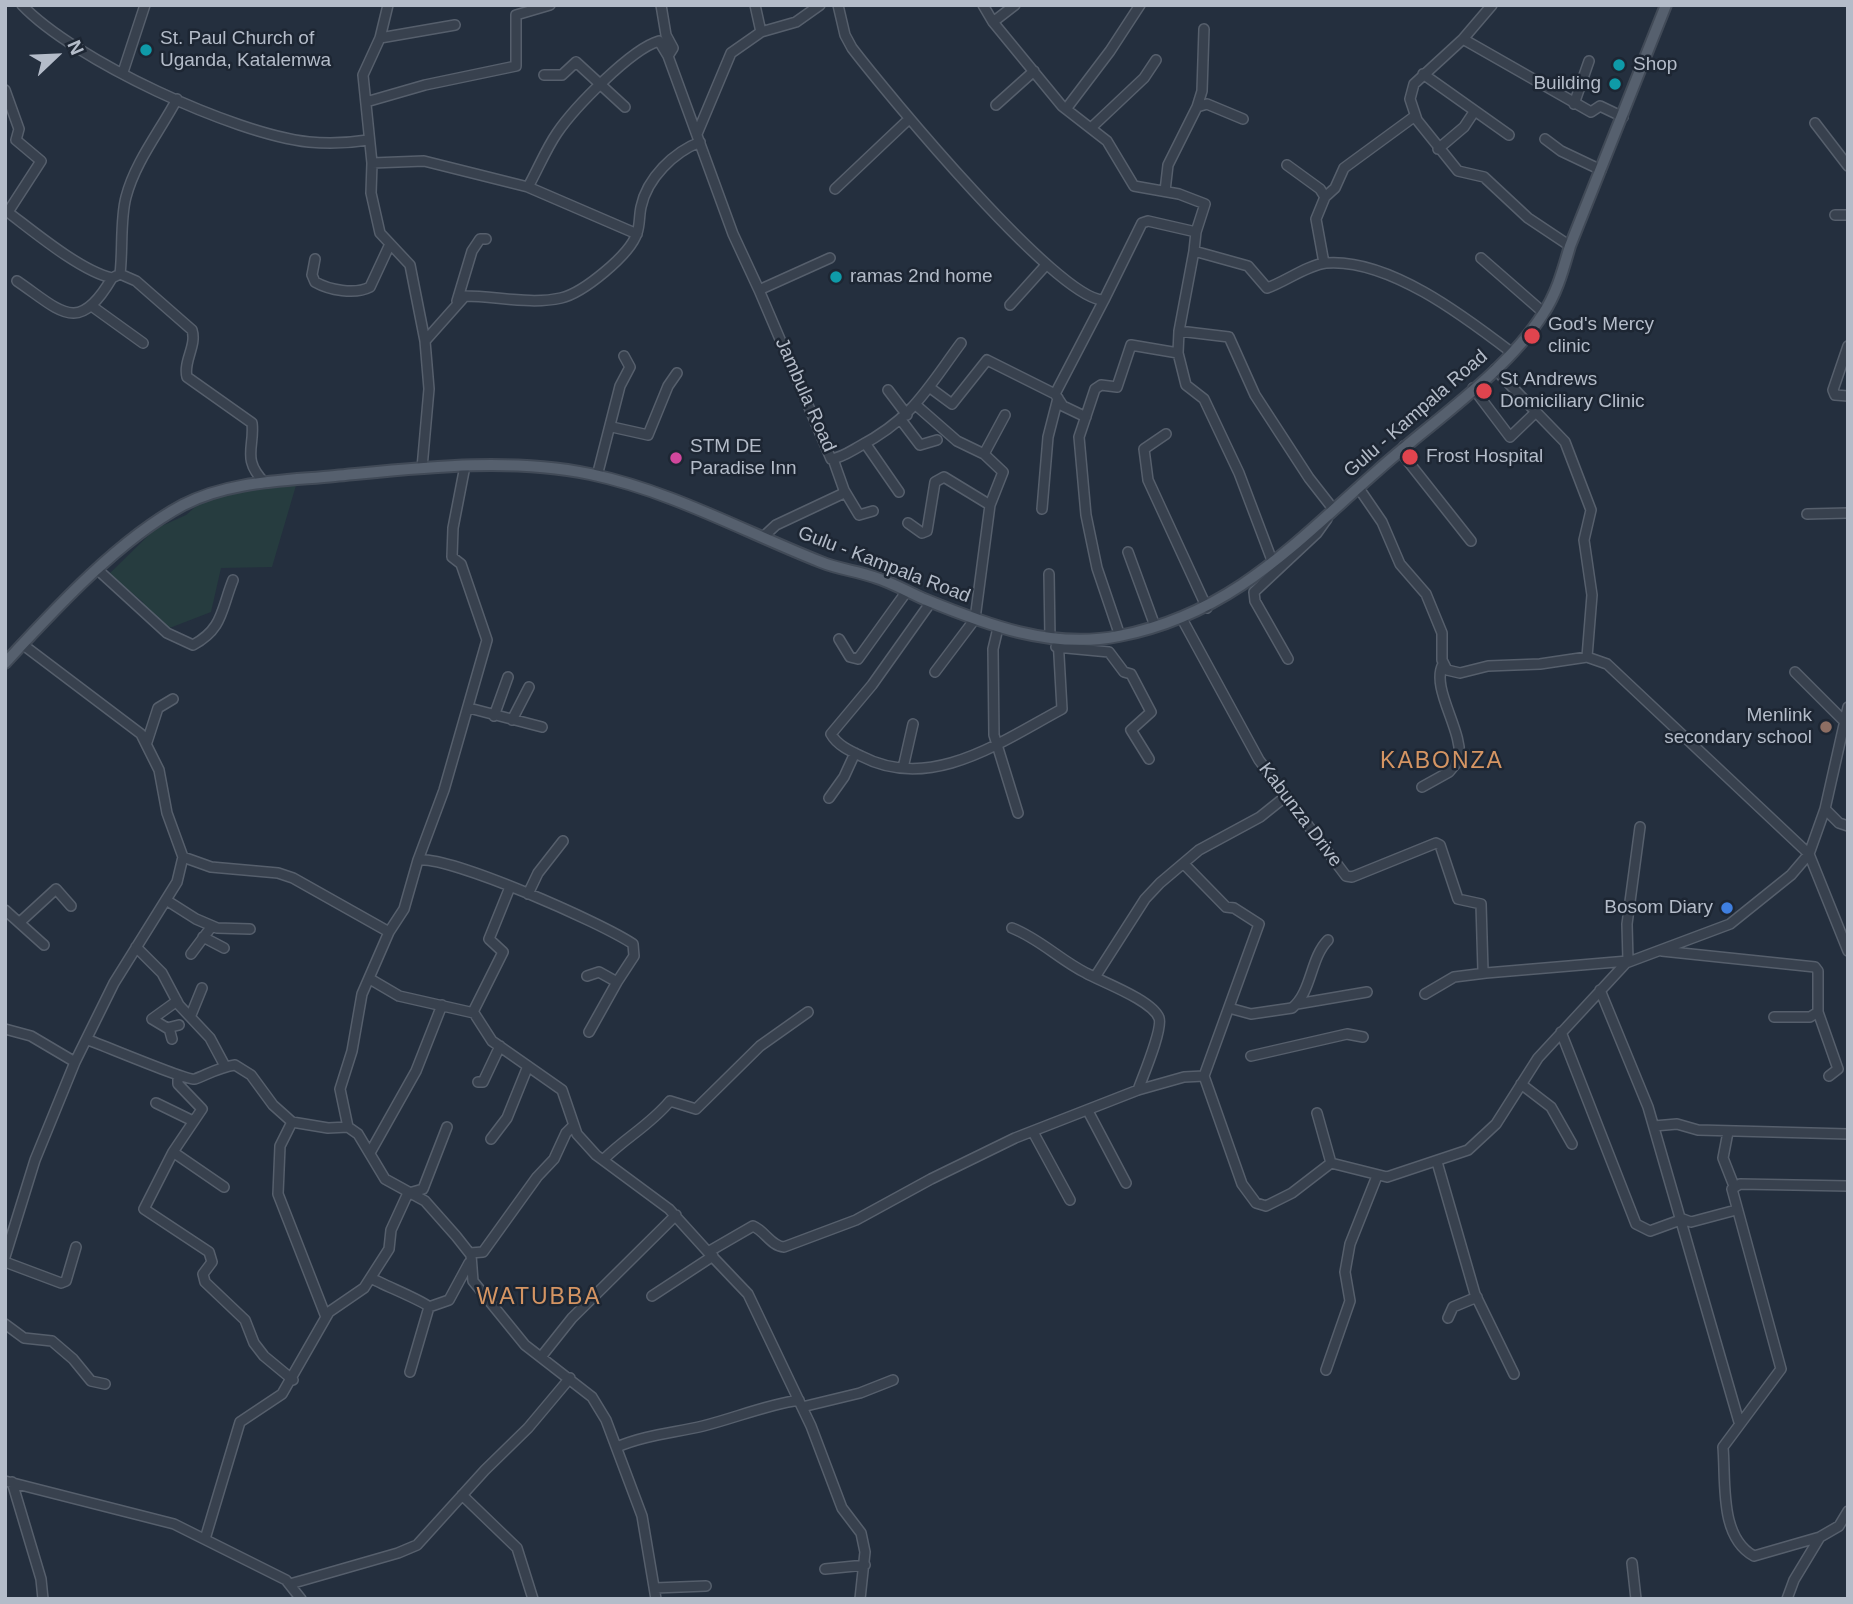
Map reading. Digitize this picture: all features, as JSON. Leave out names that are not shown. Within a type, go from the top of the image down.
[{"type":"main road","name":"Gulu - Kampala Road","points":[[5,663],[98,570],[156,522],[183,505],[231,487],[465,466],[547,468],[597,476],[649,491],[826,564],[876,577],[998,628],[1055,641],[1120,636],[1207,608],[1273,563],[1495,369],[1544,313],[1558,286],[1570,246],[1666,5]]},
{"type":"street","points":[[22,5],[58,36],[122,72],[177,99],[253,129],[294,139],[330,143],[368,140]]},
{"type":"street","points":[[122,72],[145,5]]},
{"type":"street","points":[[388,5],[380,38],[363,70],[372,163],[370,179],[374,216],[380,233],[410,265],[425,341],[429,389],[422,468]]},
{"type":"street","points":[[366,102],[425,85],[516,66],[516,15],[550,5]]},
{"type":"street","name":"Jambula Road","points":[[661,5],[666,35],[673,48],[668,56],[733,234],[824,446],[833,459],[865,443],[904,418],[917,406],[961,343]]},
{"type":"street","points":[[755,5],[761,32]]},
{"type":"street","points":[[425,341],[465,296],[559,299],[573,294],[622,256],[637,234],[641,204],[658,174],[679,152],[699,138],[731,54],[761,32],[796,22],[820,5]]},
{"type":"street","points":[[838,5],[845,35],[852,48],[909,119],[1046,265],[1067,284],[1086,295],[1104,300]]},
{"type":"street","points":[[983,5],[993,22],[1066,108],[1092,127],[1116,152],[1134,186],[1165,191],[1205,204],[1195,232],[1178,353],[1186,385],[1204,399],[1239,473],[1273,563]]},
{"type":"street","points":[[993,22],[1015,5]]},
{"type":"street","points":[[1066,108],[1110,51],[1140,5]]},
{"type":"street","points":[[1492,5],[1464,39],[1423,74],[1410,91],[1415,116],[1438,149],[1461,174],[1484,177],[1528,218],[1570,246]]},
{"type":"street","points":[[380,38],[455,25]]},
{"type":"street","points":[[1165,191],[1168,165],[1197,107],[1202,91],[1204,29]]},
{"type":"street","points":[[1464,39],[1574,104],[1591,112],[1600,106],[1606,107],[1623,117]]},
{"type":"street","points":[[528,187],[557,133],[599,85],[654,42],[662,43],[668,56]]},
{"type":"street","points":[[1092,127],[1144,78],[1156,60]]},
{"type":"street","points":[[1574,104],[1589,61]]},
{"type":"street","points":[[544,75],[562,75],[576,62],[625,107]]},
{"type":"street","points":[[996,105],[1034,71]]},
{"type":"street","points":[[1423,74],[1509,135]]},
{"type":"street","points":[[5,90],[19,129],[16,139],[41,161],[7,211],[44,240],[116,276],[136,281],[193,332],[186,366],[187,377],[251,423],[250,453],[256,474],[265,483]]},
{"type":"street","points":[[17,281],[64,313],[93,307],[116,276],[124,252],[124,201],[130,185],[177,99]]},
{"type":"street","points":[[1197,107],[1207,104],[1242,119]]},
{"type":"street","points":[[1438,149],[1464,127],[1474,112]]},
{"type":"street","points":[[1324,263],[1316,219],[1325,197],[1335,188],[1344,168],[1415,116]]},
{"type":"street","points":[[835,188],[909,119]]},
{"type":"street","points":[[1815,123],[1848,166]]},
{"type":"street","points":[[1545,139],[1561,151],[1601,170]]},
{"type":"street","points":[[372,163],[424,161],[528,187],[637,234]]},
{"type":"street","points":[[1287,165],[1320,189],[1325,197]]},
{"type":"street","points":[[1835,215],[1848,215]]},
{"type":"street","points":[[1042,509],[1048,436],[1057,396],[1143,222],[1195,232]]},
{"type":"street","points":[[456,303],[472,251],[480,239],[486,239]]},
{"type":"street","points":[[315,259],[312,275],[315,282],[342,290],[364,290],[370,286],[390,244]]},
{"type":"street","points":[[1194,251],[1248,266],[1259,284],[1267,288],[1324,263],[1375,270],[1444,305],[1511,352]]},
{"type":"street","points":[[759,290],[830,258]]},
{"type":"street","points":[[1482,258],[1544,313]]},
{"type":"street","points":[[1010,305],[1046,265]]},
{"type":"street","points":[[93,307],[143,343]]},
{"type":"street","points":[[1179,331],[1229,337],[1255,395],[1331,512],[1317,533],[1254,592],[1255,601],[1289,659]]},
{"type":"street","points":[[1120,636],[1088,532],[1079,437],[1096,386],[1117,387],[1131,345],[1178,353]]},
{"type":"street","points":[[1848,346],[1833,393],[1848,396]]},
{"type":"street","points":[[597,476],[612,428],[620,386],[630,367],[624,356]]},
{"type":"street","points":[[929,387],[952,404],[986,360],[1057,396],[1067,409],[1086,417]]},
{"type":"street","points":[[1495,369],[1565,442],[1591,510],[1584,540],[1592,595],[1587,657]]},
{"type":"street","points":[[612,428],[648,435],[668,386],[677,373]]},
{"type":"street","points":[[1473,388],[1510,437],[1536,412]]},
{"type":"street","points":[[888,390],[920,445],[937,439]]},
{"type":"street","points":[[917,406],[957,441],[984,454],[1003,472],[990,505],[975,619],[936,672]]},
{"type":"street","points":[[984,454],[1005,415]]},
{"type":"street","points":[[1166,434],[1144,449],[1147,480],[1207,608]]},
{"type":"street","points":[[865,443],[899,492]]},
{"type":"street","points":[[1404,446],[1403,455],[1471,541]]},
{"type":"street","points":[[833,459],[844,490],[859,515],[873,512]]},
{"type":"street","points":[[465,466],[453,528],[452,557],[461,564],[487,640],[469,708],[404,909],[389,932],[362,994],[352,1051],[340,1089],[348,1127],[370,1151],[372,1162],[385,1179],[431,1206],[471,1256],[473,1281],[525,1345],[592,1397],[617,1447],[642,1516],[656,1599]]},
{"type":"street","points":[[908,523],[922,533],[928,531],[935,482],[944,477],[990,505]]},
{"type":"street","points":[[1358,487],[1382,522],[1400,564],[1426,594],[1442,633],[1443,664],[1440,678],[1459,741],[1460,760],[1449,772],[1422,787]]},
{"type":"street","points":[[763,537],[776,525],[834,500],[844,490]]},
{"type":"street","points":[[1807,514],[1848,513]]},
{"type":"street","points":[[1128,552],[1155,626]]},
{"type":"street","points":[[98,570],[167,633],[193,645],[207,638],[218,625],[233,580]]},
{"type":"street","points":[[931,602],[872,685],[831,733],[835,740],[855,753],[887,767],[927,770],[984,752],[1064,707],[1049,574]]},
{"type":"street","points":[[839,639],[850,657],[858,659],[907,591]]},
{"type":"street","name":"Kabunza Drive","points":[[1181,617],[1250,746],[1285,797],[1346,876],[1352,877],[1429,846],[1440,845],[1458,899],[1463,903],[1479,902],[1482,909],[1483,971],[1486,973]]},
{"type":"street","points":[[998,628],[993,649],[995,745],[1018,813]]},
{"type":"street","points":[[1055,641],[1109,652],[1124,672],[1131,674],[1151,712],[1131,730],[1149,759]]},
{"type":"street","points":[[22,644],[142,734],[159,770],[167,813],[183,857],[177,882],[114,984],[75,1062],[35,1160],[5,1260],[61,1283],[66,1281],[76,1247]]},
{"type":"street","points":[[1443,664],[1447,670],[1461,673],[1488,666],[1531,665],[1587,657],[1597,658],[1617,672],[1809,854],[1848,951]]},
{"type":"street","points":[[1795,672],[1844,720]]},
{"type":"street","points":[[494,716],[508,677]]},
{"type":"street","points":[[512,720],[529,687]]},
{"type":"street","points":[[147,742],[158,708],[173,699]]},
{"type":"street","points":[[1425,994],[1454,977],[1629,961],[1730,924],[1791,875],[1809,854],[1825,809],[1848,707]]},
{"type":"street","points":[[469,708],[542,727]]},
{"type":"street","points":[[903,768],[913,724]]},
{"type":"street","points":[[829,798],[844,777],[855,753]]},
{"type":"street","points":[[1095,977],[1145,899],[1199,850],[1260,817],[1285,797]]},
{"type":"street","points":[[1825,809],[1839,823],[1848,826]]},
{"type":"street","points":[[1331,1163],[1387,1177],[1468,1150],[1496,1124],[1521,1084],[1561,1032],[1629,961],[1627,924],[1640,827]]},
{"type":"street","points":[[528,894],[538,873],[564,841]]},
{"type":"street","points":[[183,857],[211,867],[278,873],[293,878],[389,932]]},
{"type":"street","points":[[418,860],[437,860],[528,894],[633,944],[634,956],[589,1032]]},
{"type":"street","points":[[1184,864],[1226,907],[1234,908],[1259,923],[1205,1076],[1236,1170],[1256,1203],[1261,1206],[1273,1203],[1331,1163]]},
{"type":"street","points":[[473,1012],[503,952],[489,939],[510,887]]},
{"type":"street","points":[[20,922],[56,889],[71,906]]},
{"type":"street","points":[[166,900],[212,926],[250,929]]},
{"type":"street","points":[[5,911],[44,945]]},
{"type":"street","points":[[191,954],[212,926]]},
{"type":"street","points":[[1012,928],[1155,1011],[1160,1020],[1138,1090]]},
{"type":"street","points":[[203,937],[224,948]]},
{"type":"street","points":[[1297,1004],[1320,950],[1328,940]]},
{"type":"street","points":[[136,947],[162,973],[177,1000],[210,1038],[225,1066]]},
{"type":"street","points":[[1659,951],[1815,967],[1818,971],[1818,1012],[1838,1069],[1829,1076]]},
{"type":"street","points":[[587,976],[599,972],[617,982]]},
{"type":"street","points":[[370,979],[399,996],[473,1012],[492,1041],[562,1090],[573,1126],[603,1160],[676,1215],[748,1294],[800,1403],[842,1508],[861,1533],[865,1564],[860,1599]]},
{"type":"street","points":[[191,1015],[202,988]]},
{"type":"street","points":[[1600,990],[1654,1126],[1683,1219],[1692,1265],[1739,1422]]},
{"type":"street","points":[[1229,1009],[1251,1014],[1367,992]]},
{"type":"street","points":[[177,1000],[152,1019],[169,1028],[179,1025]]},
{"type":"street","points":[[370,1151],[415,1071],[442,1005]]},
{"type":"street","points":[[603,1160],[625,1138],[652,1122],[670,1101],[696,1110],[760,1046],[808,1012]]},
{"type":"street","points":[[1774,1017],[1810,1017],[1818,1012]]},
{"type":"street","points":[[169,1028],[172,1039]]},
{"type":"street","points":[[5,1029],[31,1036],[75,1062]]},
{"type":"street","points":[[1561,1032],[1636,1224],[1650,1231],[1683,1219],[1691,1222],[1736,1210]]},
{"type":"street","points":[[1251,1056],[1347,1034],[1363,1037]]},
{"type":"street","points":[[88,1040],[147,1061],[178,1077],[193,1080],[225,1066],[244,1068],[273,1105],[292,1122],[328,1128],[348,1127]]},
{"type":"street","points":[[478,1082],[483,1082],[500,1046]]},
{"type":"street","points":[[491,1139],[507,1118],[527,1066]]},
{"type":"street","points":[[652,1296],[753,1226],[762,1230],[775,1245],[784,1247],[856,1220],[931,1178],[1033,1132],[1138,1090],[1184,1077],[1205,1076]]},
{"type":"street","points":[[178,1077],[178,1084],[202,1109],[173,1152],[144,1209],[209,1252],[212,1262],[203,1274],[205,1282],[245,1320],[254,1343],[264,1356],[293,1380]]},
{"type":"street","points":[[1521,1084],[1551,1107],[1572,1143]]},
{"type":"street","points":[[156,1103],[193,1121]]},
{"type":"street","points":[[1088,1111],[1126,1183]]},
{"type":"street","points":[[1317,1113],[1331,1163]]},
{"type":"street","points":[[292,1122],[280,1146],[278,1194],[326,1317]]},
{"type":"street","points":[[1654,1126],[1677,1124],[1689,1129],[1728,1132],[1848,1134]]},
{"type":"street","points":[[429,1307],[449,1300],[471,1256],[483,1252],[537,1177],[554,1160],[566,1133],[573,1126]]},
{"type":"street","points":[[205,1539],[240,1422],[268,1406],[293,1380],[313,1336],[326,1317],[334,1307],[364,1288],[389,1249],[391,1230],[409,1193],[423,1189],[447,1127]]},
{"type":"street","points":[[1033,1132],[1070,1200]]},
{"type":"street","points":[[1728,1132],[1723,1157],[1734,1186],[1732,1189],[1736,1210],[1781,1369],[1723,1447],[1726,1497],[1736,1541],[1757,1556],[1820,1537],[1843,1526],[1848,1511]]},
{"type":"street","points":[[173,1152],[223,1187]]},
{"type":"street","points":[[1437,1162],[1477,1297],[1514,1374]]},
{"type":"street","points":[[1326,1370],[1350,1301],[1345,1272],[1350,1244],[1377,1176]]},
{"type":"street","points":[[1734,1186],[1848,1186]]},
{"type":"street","points":[[541,1357],[572,1318],[676,1215]]},
{"type":"street","points":[[370,1278],[398,1293],[422,1300],[429,1307]]},
{"type":"street","points":[[1448,1318],[1453,1307],[1477,1297]]},
{"type":"street","points":[[410,1371],[429,1307]]},
{"type":"street","points":[[5,1324],[24,1338],[51,1340],[70,1355],[91,1381],[105,1384]]},
{"type":"street","points":[[290,1584],[411,1548],[427,1535],[528,1428],[570,1378]]},
{"type":"street","points":[[617,1447],[640,1437],[702,1426],[774,1404],[800,1403],[860,1393],[893,1380]]},
{"type":"street","points":[[8,1481],[174,1524],[290,1584],[301,1599]]},
{"type":"street","points":[[8,1481],[41,1579],[43,1599]]},
{"type":"street","points":[[462,1495],[517,1548],[533,1599]]},
{"type":"street","points":[[1787,1599],[1794,1580],[1820,1537]]},
{"type":"street","points":[[1632,1563],[1636,1599]]},
{"type":"street","points":[[825,1569],[865,1564]]},
{"type":"street","points":[[655,1588],[706,1586]]},
{"type":"green space","points":[[297,482],[272,567],[221,568],[211,612],[167,629],[142,606],[143,602],[109,574],[155,529],[186,515],[201,502],[242,489]]},
{"type":"place","name":"St. Paul Church of Uganda, Katalemwa","points":[[146,50]]},
{"type":"place","name":"Shop","points":[[1619,65]]},
{"type":"place","name":"Building","points":[[1615,84]]},
{"type":"place","name":"ramas 2nd home","points":[[836,277]]},
{"type":"place","name":"God's Mercy clinic","points":[[1532,336]]},
{"type":"place","name":"St Andrews Domiciliary Clinic","points":[[1484,391]]},
{"type":"place","name":"Frost Hospital","points":[[1410,457]]},
{"type":"place","name":"STM DE Paradise Inn","points":[[676,458]]},
{"type":"place","name":"Menlink secondary school","points":[[1826,727]]},
{"type":"place","name":"Bosom Diary","points":[[1727,908]]},
{"type":"district","name":"KABONZA","points":[[1442,762]]},
{"type":"district","name":"WATUBBA","points":[[539,1298]]}]
